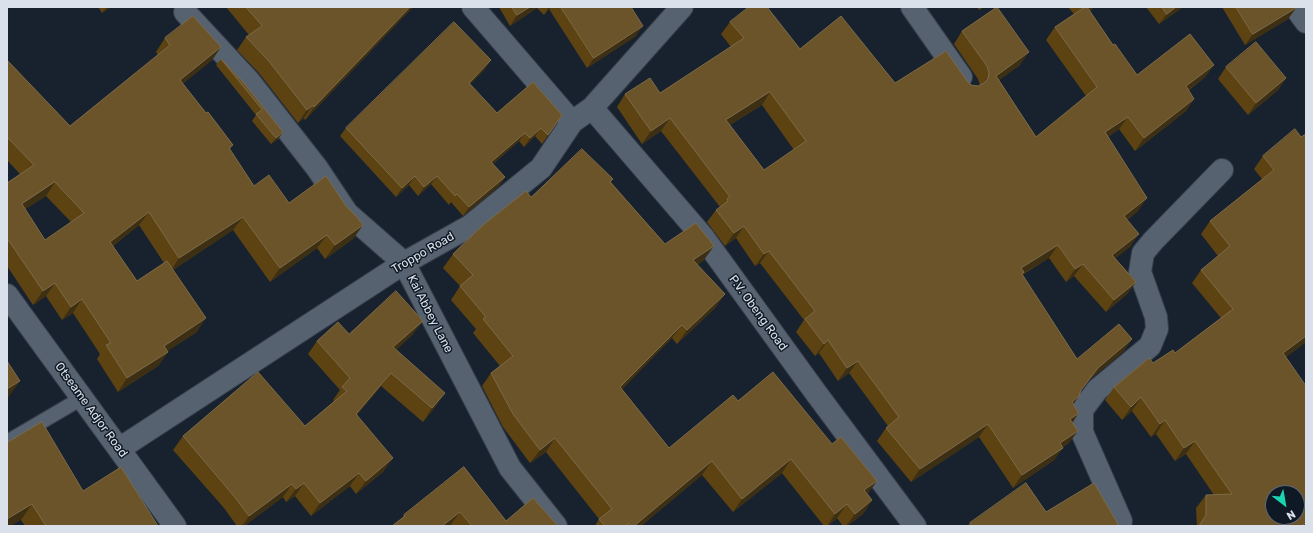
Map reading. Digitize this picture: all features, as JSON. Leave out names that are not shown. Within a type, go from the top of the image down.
[{"type":"street","points":[[473,7],[572,122]]},
{"type":"street","name":"Troppo Road","points":[[119,449],[404,262],[470,226],[541,168],[572,122],[592,108],[682,7]]},
{"type":"street","points":[[912,7],[968,86]]},
{"type":"street","points":[[1295,7],[1306,22]]},
{"type":"street","name":"Kai Abbey Lane","points":[[185,12],[249,81],[317,168],[347,213],[404,262],[510,468],[556,526]]},
{"type":"street","name":"P.V. Obeng Road","points":[[592,108],[703,237],[915,526]]},
{"type":"street","points":[[1120,526],[1121,521],[1082,432],[1082,410],[1097,390],[1150,346],[1157,329],[1156,317],[1140,272],[1143,253],[1222,170]]},
{"type":"street","name":"Otseame Adjor Road","points":[[7,295],[175,526]]},
{"type":"lane","points":[[7,442],[82,398]]},
{"type":"building","points":[[246,7],[410,7],[314,107],[313,105],[307,110],[268,60],[246,37],[262,26]]},
{"type":"building","points":[[512,7],[530,7],[517,15]]},
{"type":"building","points":[[561,7],[631,7],[643,26],[594,58]]},
{"type":"building","points":[[749,7],[767,7],[800,49],[841,16],[895,83],[946,51],[967,81],[971,85],[978,86],[988,79],[989,73],[987,66],[962,31],[997,7],[1029,52],[996,76],[1036,137],[1097,87],[1055,27],[1087,7],[1113,45],[1115,44],[1137,75],[1190,34],[1214,65],[1186,86],[1194,99],[1144,138],[1128,117],[1105,132],[1147,198],[1124,216],[1139,234],[1112,255],[1136,282],[1114,300],[1083,264],[1075,269],[1058,245],[1021,268],[1024,272],[1022,274],[1077,359],[1119,324],[1132,339],[1098,368],[1081,390],[1079,396],[1072,402],[1078,414],[1070,419],[1078,431],[1060,443],[1063,448],[1022,475],[988,424],[920,469],[886,428],[899,417],[858,361],[847,368],[828,340],[824,344],[805,319],[815,311],[769,251],[764,254],[744,226],[734,233],[716,210],[728,201],[727,199],[730,197],[670,118],[651,131],[625,94],[650,78],[660,93],[744,38],[730,22]],"holes":[[[770,92],[806,141],[764,170],[726,120]]]},
{"type":"building","points":[[1162,7],[1176,7],[1167,14]]},
{"type":"building","points":[[1236,7],[1295,7],[1296,8],[1253,34]]},
{"type":"building","points":[[193,16],[221,47],[180,80],[206,113],[208,112],[233,145],[229,148],[254,186],[269,175],[289,203],[326,176],[346,206],[363,225],[335,245],[327,235],[280,268],[243,217],[179,258],[149,212],[110,242],[137,281],[167,261],[206,318],[164,346],[168,352],[127,378],[106,345],[111,343],[82,299],[71,307],[55,283],[43,291],[7,238],[7,183],[34,165],[7,137],[7,60],[70,126],[170,45],[165,38]],"holes":[[[55,182],[84,213],[45,240],[22,204]]]},
{"type":"building","points":[[454,22],[491,60],[469,83],[497,113],[533,82],[562,115],[548,135],[541,128],[530,138],[525,133],[491,162],[505,177],[469,207],[457,194],[455,196],[437,176],[424,187],[415,176],[402,188],[346,128]]},
{"type":"building","points":[[1256,42],[1286,78],[1256,103],[1226,67]]},
{"type":"building","points":[[221,59],[244,83],[283,132],[276,138],[256,114],[262,110]]},
{"type":"building","points":[[1295,129],[1301,137],[1306,134],[1306,336],[1283,353],[1306,386],[1306,523],[1305,485],[1265,485],[1265,525],[1303,525],[1199,526],[1206,515],[1206,495],[1232,494],[1195,441],[1184,448],[1165,420],[1160,424],[1141,397],[1131,407],[1114,387],[1149,358],[1153,363],[1173,350],[1175,353],[1233,309],[1201,270],[1230,246],[1210,221],[1274,170],[1263,156]]},
{"type":"building","points":[[582,149],[613,179],[610,182],[665,244],[696,223],[714,246],[693,260],[725,294],[687,330],[682,325],[620,387],[669,448],[733,395],[738,401],[773,372],[832,444],[841,437],[877,481],[864,490],[872,500],[855,514],[847,504],[835,514],[791,459],[742,499],[712,461],[634,526],[631,526],[629,523],[625,526],[605,526],[599,519],[612,509],[555,438],[540,450],[513,414],[491,373],[513,356],[483,319],[486,317],[460,286],[473,275],[453,254],[483,225],[526,191],[531,197]]},
{"type":"building","points":[[396,291],[423,321],[393,347],[445,393],[432,408],[391,373],[356,414],[393,458],[366,481],[359,473],[320,503],[304,483],[296,489],[292,484],[249,516],[183,436],[258,372],[305,426],[347,391],[342,387],[350,378],[317,341],[338,322],[349,334]]},
{"type":"building","points":[[7,361],[20,381],[7,389]]},
{"type":"building","points":[[42,422],[83,491],[121,467],[158,526],[46,526],[32,504],[7,519],[7,443]]},
{"type":"building","points":[[464,467],[506,521],[533,498],[558,526],[472,526],[460,512],[442,526],[392,526]]},
{"type":"building","points":[[1026,483],[1046,512],[1094,483],[1118,524],[1116,526],[972,526],[970,523]]}]
